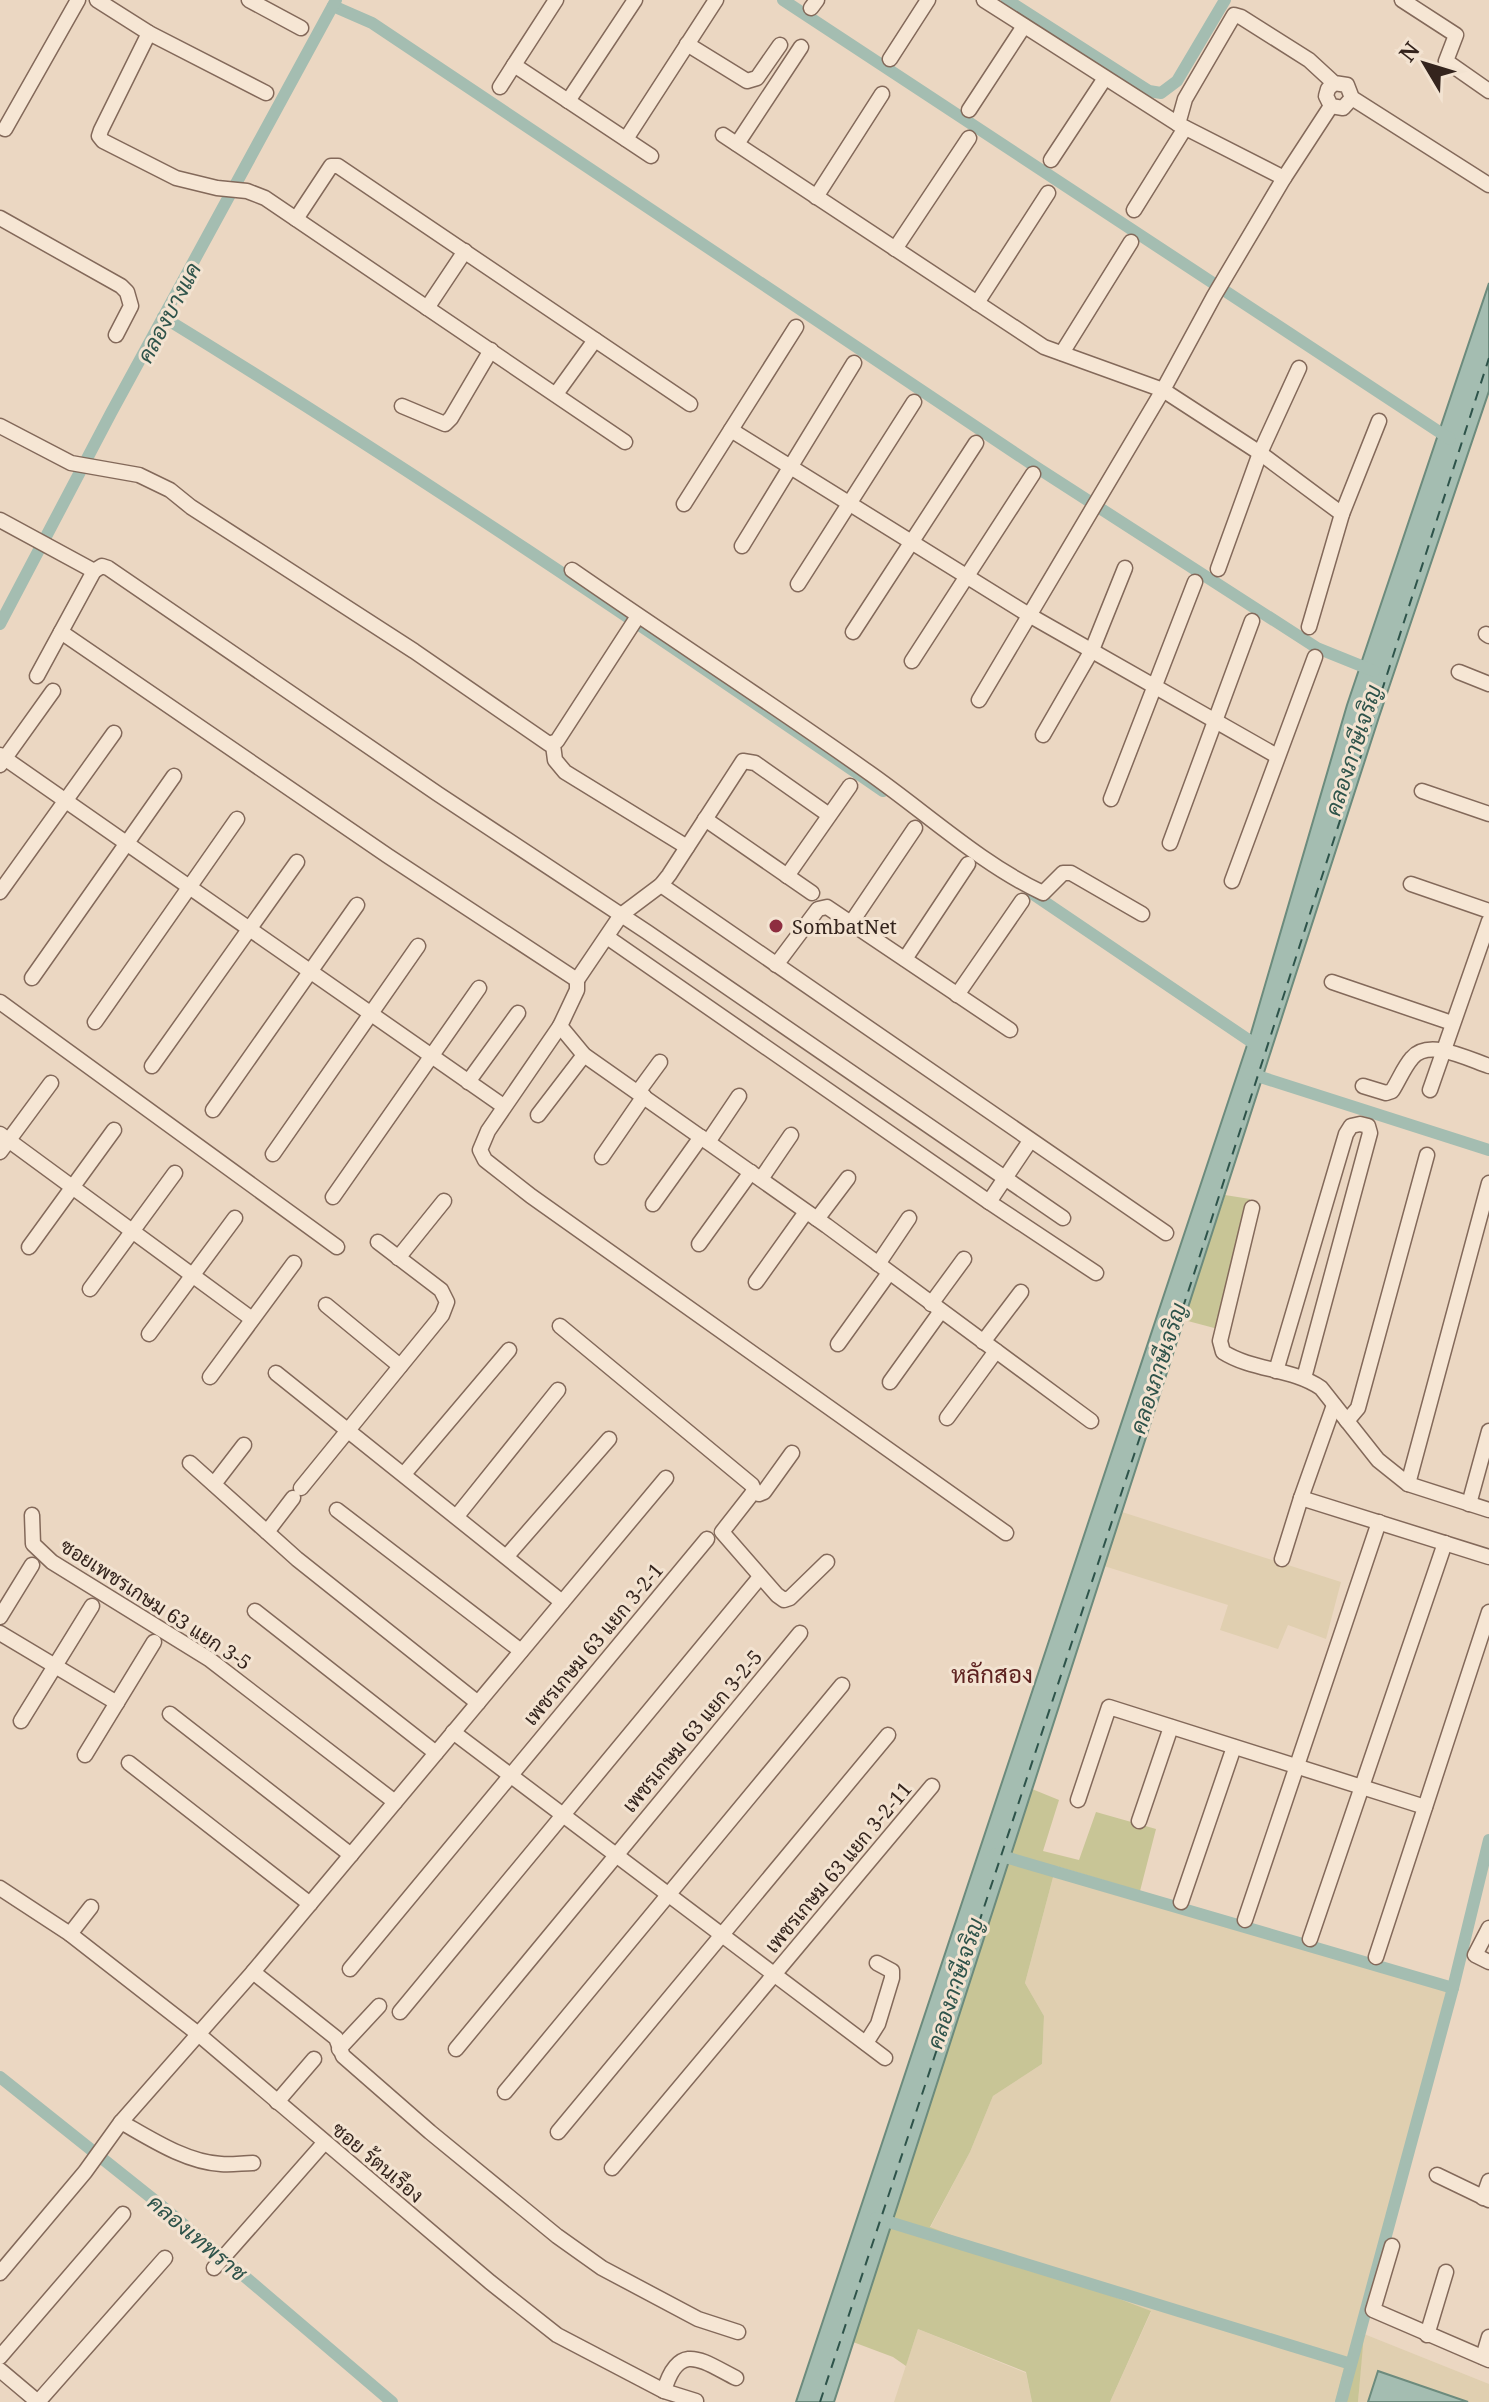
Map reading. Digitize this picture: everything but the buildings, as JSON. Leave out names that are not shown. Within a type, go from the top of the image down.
[{"type":"street","points":[[5,129],[78,0]]},
{"type":"street","points":[[124,15],[133,0]]},
{"type":"street","points":[[249,0],[301,28]]},
{"type":"street","points":[[500,87],[556,0]]},
{"type":"street","points":[[568,101],[635,0]]},
{"type":"street","points":[[626,139],[716,0]]},
{"type":"street","points":[[890,59],[928,0]]},
{"type":"street","points":[[984,0],[1181,126],[1284,178]]},
{"type":"street","points":[[1402,0],[1456,35],[1446,61],[1489,91]]},
{"type":"street","points":[[105,2],[149,33],[266,93]]},
{"type":"street","points":[[1134,210],[1181,126],[1185,99],[1234,15],[1309,60],[1334,83],[1347,85],[1352,98],[1489,185]]},
{"type":"street","points":[[969,110],[1024,26]]},
{"type":"street","points":[[149,33],[99,136],[176,178],[217,188],[247,191],[265,198],[625,442]]},
{"type":"street","points":[[687,44],[747,81],[757,78],[780,45]]},
{"type":"street","points":[[737,144],[801,47]]},
{"type":"street","points":[[514,65],[651,156]]},
{"type":"street","points":[[1051,160],[1105,78]]},
{"type":"street","points":[[1331,106],[1326,96],[1334,83]]},
{"type":"street","points":[[816,197],[882,94]]},
{"type":"street","points":[[1331,106],[1343,108],[1352,98]]},
{"type":"street","points":[[979,700],[1163,390],[1214,296],[1331,106]]},
{"type":"street","points":[[723,135],[1044,347],[1163,390],[1260,453],[1342,514]]},
{"type":"street","points":[[895,249],[969,138]]},
{"type":"street","points":[[296,219],[333,165],[690,404]]},
{"type":"street","points":[[977,303],[1048,193]]},
{"type":"street","points":[[2,223],[121,286],[127,292],[131,306],[116,335]]},
{"type":"street","points":[[1062,353],[1131,242]]},
{"type":"street","points":[[427,308],[465,251]]},
{"type":"street","points":[[684,504],[796,327]]},
{"type":"street","points":[[556,394],[595,340]]},
{"type":"street","points":[[402,406],[445,424],[491,350]]},
{"type":"street","points":[[742,546],[854,363]]},
{"type":"street","points":[[1218,569],[1260,453],[1299,368]]},
{"type":"street","points":[[798,584],[914,402]]},
{"type":"street","points":[[1309,627],[1342,514],[1379,421]]},
{"type":"street","points":[[0,426],[71,463],[139,475],[170,490],[191,507],[427,659],[553,745]]},
{"type":"street","points":[[731,430],[1029,615],[1277,756]]},
{"type":"street","points":[[853,632],[976,443]]},
{"type":"street","points":[[912,661],[1033,474]]},
{"type":"street","points":[[0,520],[94,571]]},
{"type":"street","points":[[37,676],[94,571],[102,566],[108,568],[1063,1218]]},
{"type":"street","points":[[1043,735],[1092,650],[1125,568]]},
{"type":"street","points":[[572,570],[868,771],[988,860],[1031,887],[1043,893],[1063,873],[1071,873],[1142,914]]},
{"type":"street","points":[[1111,799],[1195,582]]},
{"type":"street","points":[[638,616],[553,745],[555,760],[565,772],[687,847]]},
{"type":"street","points":[[1170,843],[1252,621]]},
{"type":"street","points":[[61,632],[388,856],[577,980]]},
{"type":"street","points":[[1232,881],[1315,657]]},
{"type":"street","points":[[1459,672],[1489,684]]},
{"type":"street","points":[[53,691],[2,760],[127,843],[499,1103]]},
{"type":"street","points":[[0,892],[114,733]]},
{"type":"street","points":[[829,815],[749,760],[739,765],[661,885],[621,915],[577,980],[577,990],[560,1026],[488,1131],[480,1150],[485,1160],[531,1196],[1006,1533]]},
{"type":"street","points":[[32,978],[174,776]]},
{"type":"street","points":[[787,876],[850,786]]},
{"type":"street","points":[[1422,791],[1489,814]]},
{"type":"street","points":[[95,1022],[237,819]]},
{"type":"street","points":[[705,819],[812,893]]},
{"type":"street","points":[[851,923],[915,828]]},
{"type":"street","points":[[152,1066],[297,862]]},
{"type":"street","points":[[905,959],[968,864]]},
{"type":"street","points":[[1411,884],[1489,911]]},
{"type":"street","points":[[661,885],[1166,1233]]},
{"type":"street","points":[[957,995],[1022,901]]},
{"type":"street","points":[[213,1110],[357,905]]},
{"type":"street","points":[[776,965],[822,906],[1010,1030]]},
{"type":"street","points":[[1430,1090],[1489,924]]},
{"type":"street","points":[[607,937],[1096,1273]]},
{"type":"street","points":[[273,1154],[418,946]]},
{"type":"street","points":[[1332,982],[1452,1023]]},
{"type":"street","points":[[333,1197],[479,988]]},
{"type":"street","points":[[0,1002],[337,1247]]},
{"type":"street","points":[[468,1082],[518,1013]]},
{"type":"street","points":[[560,1026],[584,1055],[884,1268],[1091,1421]]},
{"type":"street","points":[[1363,1086],[1386,1093],[1392,1091],[1412,1057],[1422,1050],[1442,1051],[1489,1066]]},
{"type":"street","points":[[538,1115],[584,1055]]},
{"type":"street","points":[[602,1157],[660,1062]]},
{"type":"street","points":[[51,1083],[3,1142],[73,1188],[252,1319]]},
{"type":"street","points":[[653,1204],[739,1096]]},
{"type":"street","points":[[1276,1371],[1346,1134],[1351,1126],[1368,1126],[1370,1133],[1304,1378]]},
{"type":"street","points":[[29,1247],[114,1130]]},
{"type":"street","points":[[699,1244],[791,1135]]},
{"type":"street","points":[[989,1202],[1030,1141]]},
{"type":"street","points":[[1347,1421],[1358,1408],[1427,1155]]},
{"type":"street","points":[[90,1289],[175,1173]]},
{"type":"street","points":[[756,1282],[811,1216],[848,1178]]},
{"type":"street","points":[[1408,1484],[1489,1183]]},
{"type":"street","points":[[398,1258],[444,1201]]},
{"type":"street","points":[[1252,1208],[1220,1341],[1223,1352],[1235,1360],[1304,1378],[1321,1388],[1378,1460],[1408,1484],[1489,1510]]},
{"type":"street","points":[[149,1334],[235,1218]]},
{"type":"street","points":[[838,1344],[884,1268],[909,1218]]},
{"type":"street","points":[[267,1532],[442,1315],[447,1302],[441,1290],[378,1242]]},
{"type":"street","points":[[890,1382],[964,1259]]},
{"type":"street","points":[[210,1377],[294,1263]]},
{"type":"street","points":[[947,1418],[1021,1292]]},
{"type":"street","points":[[326,1305],[400,1366]]},
{"type":"street","points":[[560,1326],[759,1494],[764,1492],[792,1453]]},
{"type":"street","points":[[404,1474],[509,1350]]},
{"type":"street","points":[[276,1373],[562,1602]]},
{"type":"street","points":[[457,1516],[558,1390]]},
{"type":"street","points":[[1282,1559],[1334,1405]]},
{"type":"street","points":[[1469,1504],[1489,1431]]},
{"type":"street","points":[[507,1556],[609,1439]]},
{"type":"street","points":[[214,1484],[244,1445]]},
{"type":"street","points":[[190,1463],[297,1559],[478,1703]]},
{"type":"street","points":[[0,2273],[85,2172],[121,2122],[253,1972],[666,1478]]},
{"type":"street","points":[[754,1490],[722,1532],[777,1595],[784,1600],[790,1598],[827,1562]]},
{"type":"street","points":[[1301,1498],[1489,1557]]},
{"type":"street","points":[[337,1510],[521,1651]]},
{"type":"street","name":"ซอยเพชรเกษม 63 แยก 3-5","points":[[32,1515],[33,1544],[46,1557],[209,1659],[395,1802]]},
{"type":"street","points":[[1245,1920],[1379,1522]]},
{"type":"street","name":"เพชรเกษม 63 แยก 3-2-1","points":[[350,1969],[707,1539]]},
{"type":"street","points":[[1310,1939],[1445,1543]]},
{"type":"street","points":[[0,1617],[32,1565]]},
{"type":"street","points":[[400,2012],[760,1577]]},
{"type":"street","points":[[21,1721],[92,1606]]},
{"type":"street","points":[[255,1611],[436,1753]]},
{"type":"street","points":[[1376,1957],[1489,1612]]},
{"type":"street","points":[[0,1633],[117,1703]]},
{"type":"street","name":"เพชรเกษม 63 แยก 3-2-5","points":[[456,2049],[800,1633]]},
{"type":"street","points":[[85,1755],[154,1642]]},
{"type":"street","points":[[505,2092],[842,1685]]},
{"type":"street","points":[[1078,1800],[1109,1707],[1425,1807]]},
{"type":"street","points":[[170,1714],[351,1855]]},
{"type":"street","points":[[1139,1821],[1171,1727]]},
{"type":"street","points":[[453,1732],[885,2058]]},
{"type":"street","points":[[558,2132],[888,1735]]},
{"type":"street","points":[[1181,1902],[1234,1747]]},
{"type":"street","points":[[129,1763],[310,1904]]},
{"type":"street","name":"เพชรเกษม 63 แยก 3-2-11","points":[[612,2168],[932,1786]]},
{"type":"street","name":"ซอย ร้ตนเรึอง","points":[[0,1888],[70,1934],[197,2033],[324,2143],[557,2335],[664,2391],[696,2401]]},
{"type":"street","points":[[70,1934],[91,1907]]},
{"type":"street","points":[[1489,1928],[1475,1955],[1489,1962]]},
{"type":"street","points":[[866,2043],[878,2024],[892,1978],[892,1971],[877,1963]]},
{"type":"street","points":[[253,1972],[336,2038],[343,2056],[430,2132],[579,2251],[602,2268],[698,2319],[738,2332]]},
{"type":"street","points":[[339,2049],[379,2006]]},
{"type":"street","points":[[277,2102],[314,2059]]},
{"type":"street","points":[[121,2122],[193,2158],[220,2164],[253,2163]]},
{"type":"street","points":[[220,2261],[324,2143]]},
{"type":"street","points":[[1437,2175],[1486,2199],[1489,2181]]},
{"type":"street","points":[[0,2357],[123,2214]]},
{"type":"street","points":[[1392,2246],[1373,2310],[1486,2358],[1489,2337]]},
{"type":"street","points":[[0,2370],[38,2402],[165,2258]]},
{"type":"street","points":[[1427,2335],[1446,2272]]},
{"type":"street","points":[[664,2391],[676,2364],[686,2357],[695,2358],[736,2378]]},
{"type":"shaded area","points":[[1225,1195],[1250,1199],[1218,1329],[1184,1320]]},
{"type":"shaded area","points":[[1122,1512],[1341,1582],[1326,1639],[1288,1625],[1278,1649],[1220,1630],[1228,1605],[1104,1566]]},
{"type":"shaded area","points":[[1032,1789],[1059,1800],[1043,1851],[1079,1860],[1096,1812],[1156,1829],[1140,1891],[1056,1866],[1025,1983],[1044,2016],[1042,2064],[993,2096],[970,2152],[930,2227],[1151,2311],[1110,2402],[1032,2402],[1026,2372],[918,2329],[906,2366],[893,2357],[853,2342]]},
{"type":"shaded area","points":[[1056,1866],[1450,1982],[1364,2334],[1489,2384],[1489,2402],[1468,2402],[1378,2371],[1368,2402],[1358,2402],[1363,2336],[1344,2367],[1335,2402],[1110,2402],[1151,2312],[930,2228],[970,2152],[993,2096],[1042,2064],[1044,2016],[1025,1983]]},
{"type":"shaded area","points":[[918,2329],[1026,2373],[1032,2402],[894,2402]]},
{"type":"shaded area","points":[[1364,2334],[1358,2402],[1335,2402],[1344,2367]]},
{"type":"water","name":"คลองภาษีเจริญ","points":[[1489,283],[1489,391],[1379,717],[834,2402],[796,2402],[1251,1033],[1347,705]]},
{"type":"water","points":[[1378,2371],[1468,2402],[1368,2402]]},
{"type":"waterway","name":"คลองบางแค","points":[[0,624],[336,0]]},
{"type":"waterway","points":[[783,0],[1450,439]]},
{"type":"waterway","points":[[1007,0],[1149,91],[1161,93],[1177,81],[1225,0]]},
{"type":"waterway","points":[[333,6],[372,23],[1036,467],[1317,648],[1374,671]]},
{"type":"waterway","points":[[163,317],[346,431],[526,549],[883,791]]},
{"type":"waterway","points":[[1030,892],[1256,1045]]},
{"type":"waterway","points":[[1248,1073],[1489,1150]]},
{"type":"waterway","points":[[1341,2402],[1453,1988],[1489,1840]]},
{"type":"waterway","points":[[995,1854],[1453,1988]]},
{"type":"waterway","name":"คลองเทพราช","points":[[0,2077],[163,2207],[392,2402]]},
{"type":"waterway","points":[[876,2218],[1351,2364]]},
{"type":"ferry route","points":[[820,2402],[1192,1280],[1489,358]]},
{"type":"place","name":"SombatNet","points":[[776,926]]},
{"type":"district","name":"หลักสอง","points":[[992,1673]]}]
